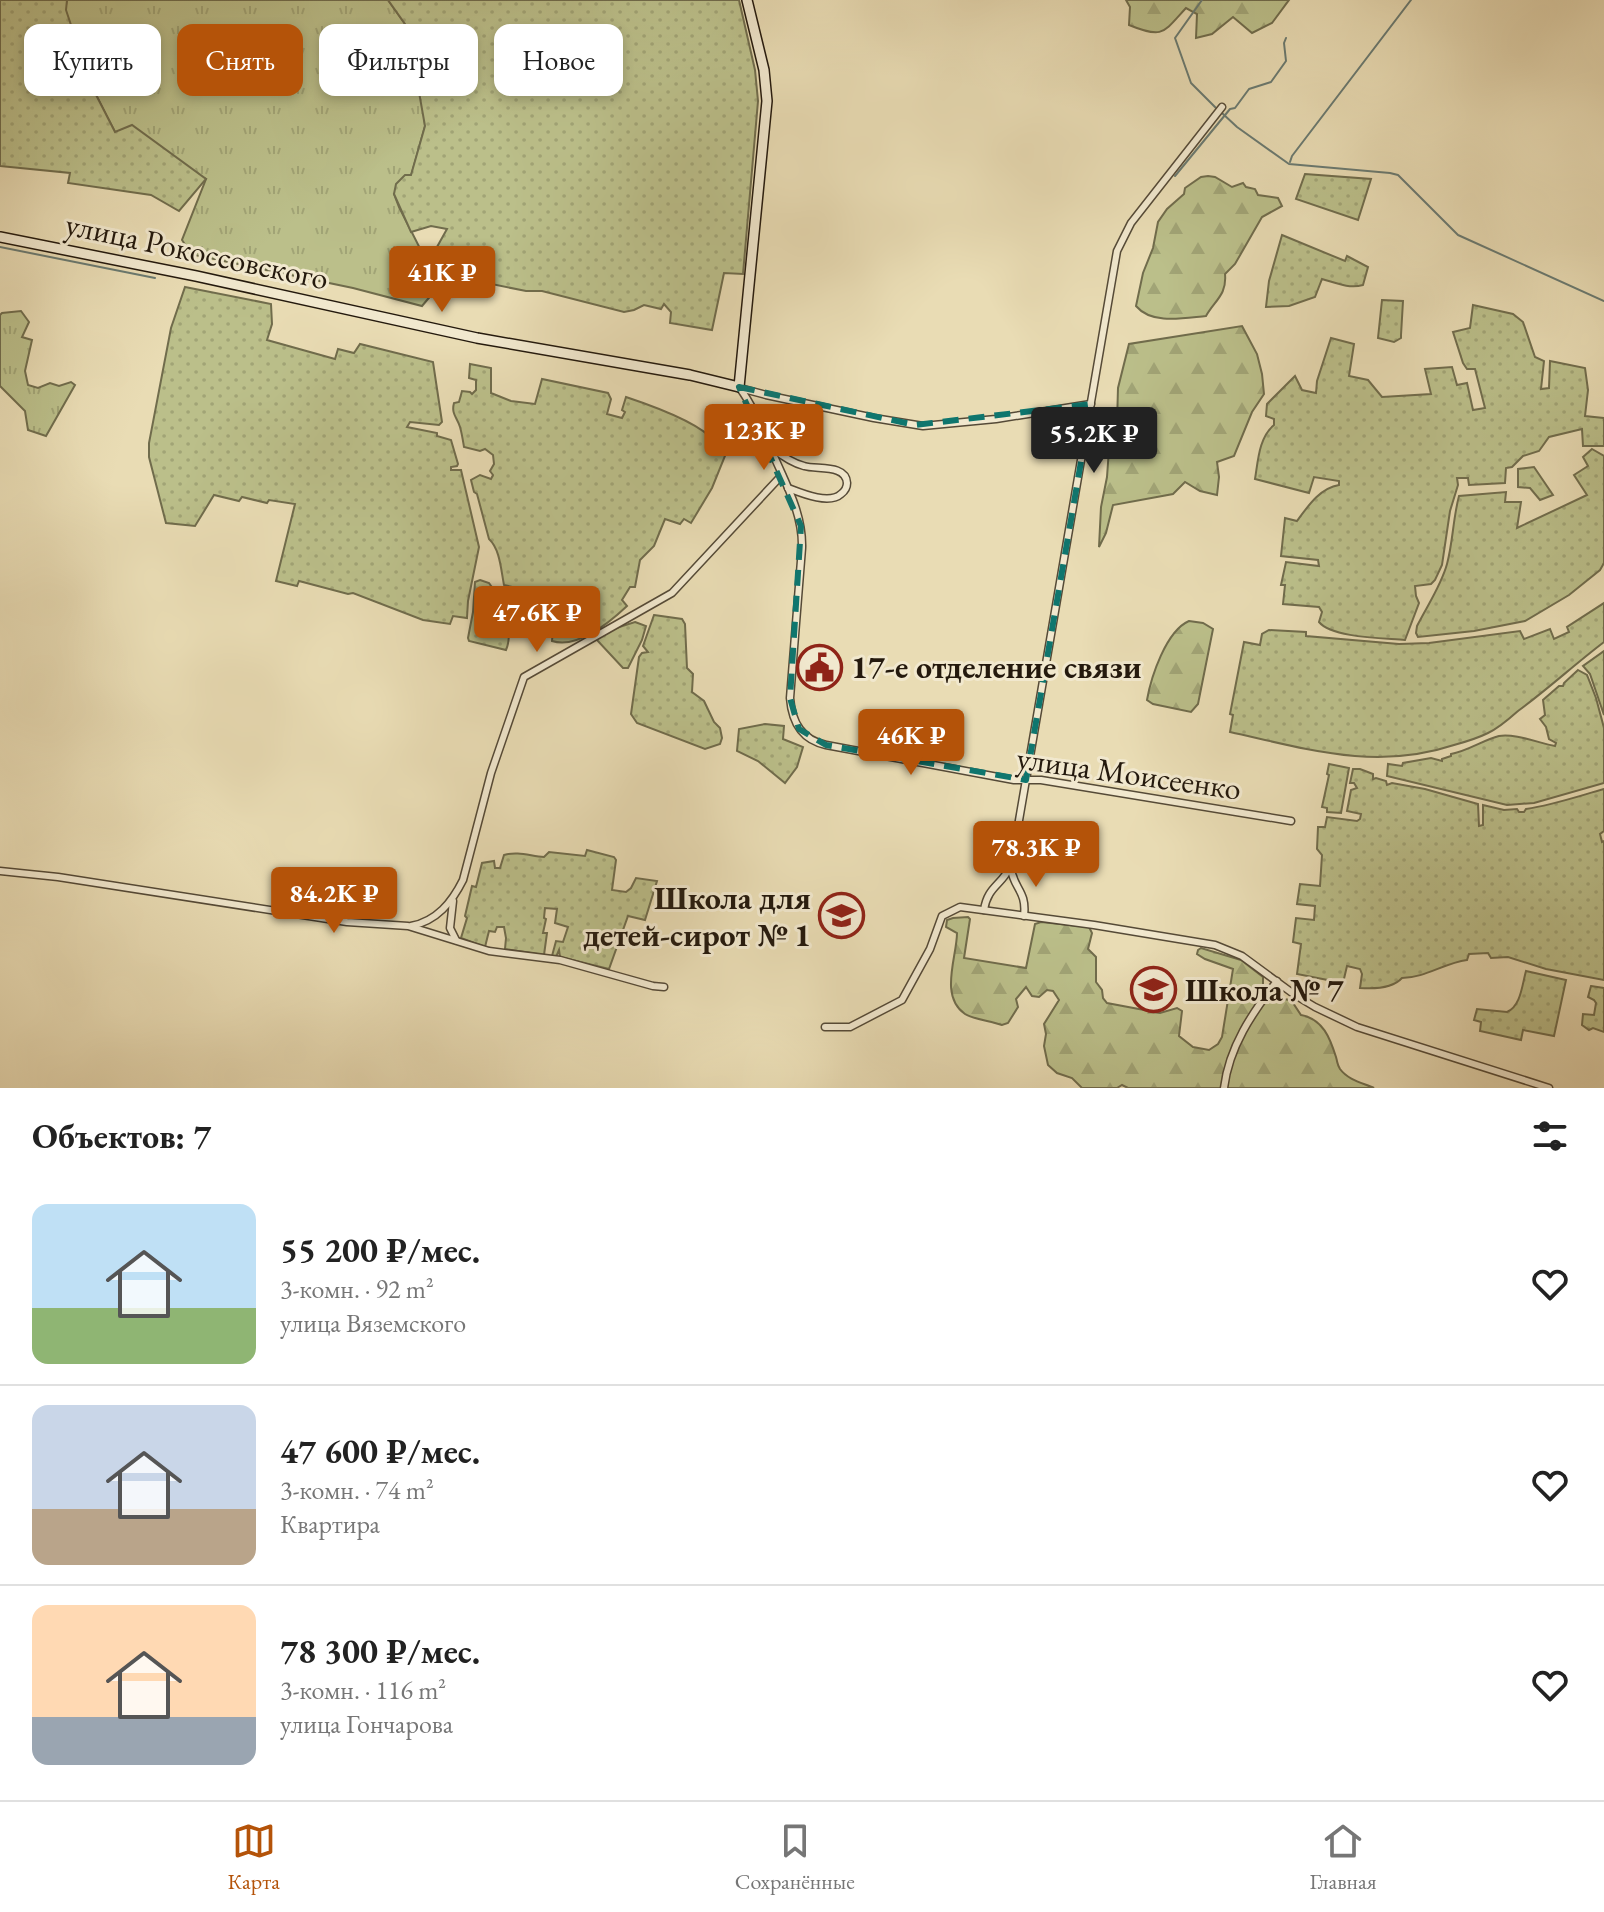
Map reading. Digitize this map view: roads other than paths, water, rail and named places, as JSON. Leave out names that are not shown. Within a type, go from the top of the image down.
[{"type":"street","points":[[739,387],[767,101],[764,70],[747,0]]},
{"type":"street","points":[[1024,916],[1024,899],[1012,876],[1012,861],[1113,270],[1120,243],[1137,215],[1222,107]]},
{"type":"street","name":"улица Рокоссовского","points":[[0,237],[196,276],[477,338],[699,377],[766,395],[923,426],[984,421],[1091,404]]},
{"type":"street","name":"улица Моисеенко","points":[[739,387],[769,445],[799,518],[802,540],[790,698],[792,713],[807,738],[819,744],[970,773],[1014,780],[1041,780],[1291,821]]},
{"type":"street","points":[[769,445],[801,465],[838,471],[847,483],[845,490],[835,498],[817,497],[788,488]]},
{"type":"street","points":[[456,940],[450,928],[450,914],[467,867],[488,783],[522,680],[672,593],[782,475]]},
{"type":"street","points":[[984,910],[988,895],[1006,876],[1012,861]]},
{"type":"street","points":[[0,871],[58,877],[347,922],[408,926],[434,917],[455,896]]},
{"type":"street","points":[[997,885],[1008,883],[1018,888]]},
{"type":"street","points":[[825,1027],[850,1027],[902,1000],[930,949],[942,916],[960,907],[1215,945],[1242,956],[1315,1007],[1366,1031],[1549,1088]]},
{"type":"street","points":[[408,926],[489,951],[560,960],[664,987]]},
{"type":"street","points":[[1226,1085],[1228,1065],[1244,1027],[1277,981]]},
{"type":"waterway","points":[[1202,0],[1175,38],[1191,83],[1217,109]]},
{"type":"waterway","points":[[1290,162],[1411,0]]},
{"type":"waterway","points":[[1175,176],[1249,89],[1271,82],[1286,61],[1286,38]]},
{"type":"waterway","points":[[1222,113],[1289,164],[1398,175],[1458,235],[1604,301]]},
{"type":"waterway","points":[[0,247],[155,278]]},
{"type":"place","name":"17-е отделение связи","points":[[820,667]]},
{"type":"place","name":"Школа для детей-сирот № 1","points":[[842,916]]},
{"type":"place","name":"Школа № 7","points":[[1154,990]]}]
